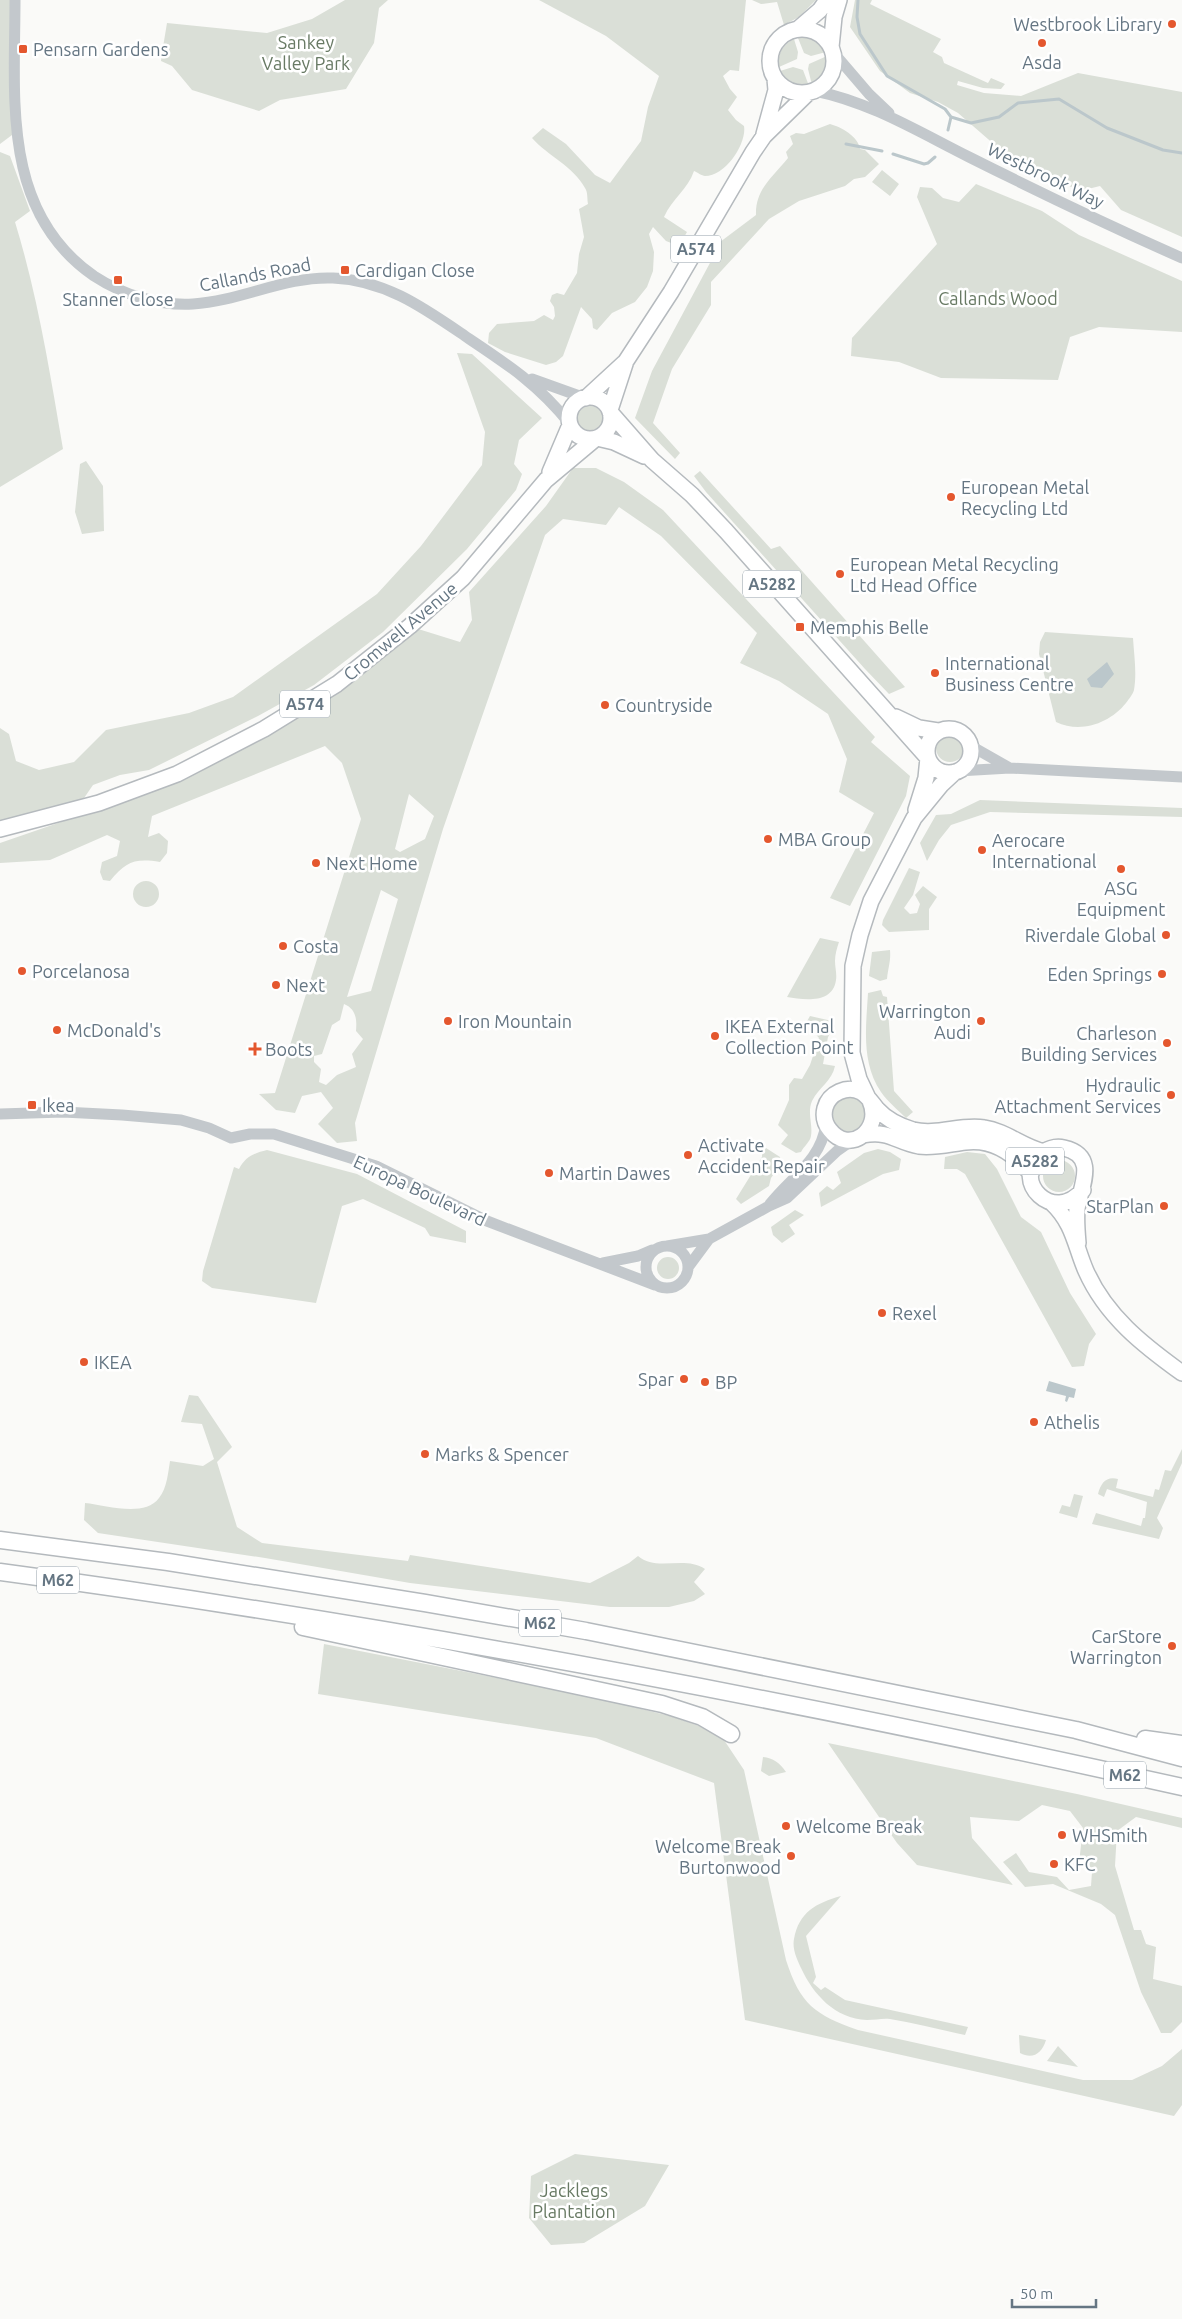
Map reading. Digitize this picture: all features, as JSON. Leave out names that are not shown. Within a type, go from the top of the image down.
[{"type":"highway","name":"M62","points":[[0,1540],[168,1562],[577,1630],[715,1656],[1076,1730],[1182,1758]]},
{"type":"highway","name":"M62","points":[[0,1572],[115,1588],[547,1658],[717,1690],[1182,1787]]},
{"type":"highway","points":[[115,1588],[662,1704],[702,1717],[731,1734]]},
{"type":"highway","points":[[1076,1730],[1182,1744]]},
{"type":"highway","points":[[1068,1762],[1182,1793]]},
{"type":"main road","name":"A574","points":[[570,425],[569,418],[574,405],[585,398],[626,361],[671,292],[764,136],[776,90],[770,61],[775,44],[788,32],[798,29],[820,10],[827,0]]},
{"type":"main road","name":"A574","points":[[764,136],[812,92],[823,86],[833,70],[834,16],[839,0]]},
{"type":"main road","points":[[798,29],[818,33],[826,39],[832,50]]},
{"type":"main road","points":[[775,79],[789,91],[812,92]]},
{"type":"main road","name":"A574","points":[[596,439],[607,431],[611,419],[610,411],[626,361]]},
{"type":"main road","points":[[585,398],[600,400],[610,411]]},
{"type":"main road","name":"A5282","points":[[610,411],[652,460],[692,495],[726,531],[936,769],[948,773],[957,772]]},
{"type":"main road","points":[[570,425],[573,431],[583,438],[596,439]]},
{"type":"main road","name":"Cromwell Avenue","points":[[546,480],[560,454],[570,425]]},
{"type":"main road","name":"A5282","points":[[596,439],[614,442],[652,460]]},
{"type":"main road","name":"Cromwell Avenue","points":[[0,829],[99,803],[177,774],[264,729],[337,684],[410,626],[464,578],[546,480],[596,439]]},
{"type":"main road","name":"A5282","points":[[888,713],[919,728],[938,731],[948,728],[961,732],[966,736],[971,746],[969,761],[941,786],[914,818]]},
{"type":"main road","name":"A5282","points":[[938,731],[928,742],[926,778],[914,818],[871,901],[860,935],[853,966],[852,1053],[845,1078],[837,1093],[827,1103],[824,1110],[826,1124],[837,1136],[858,1137],[886,1134],[906,1143],[927,1146],[984,1142],[1010,1153],[1031,1174]]},
{"type":"main road","name":"A5282","points":[[852,1053],[859,1078],[873,1108],[873,1123],[858,1137]]},
{"type":"main road","name":"A5282","points":[[837,1093],[853,1090],[869,1099],[887,1117],[913,1130],[930,1132],[969,1127],[984,1128],[999,1132],[1029,1148],[1044,1152]]},
{"type":"main road","name":"A5282","points":[[1078,1243],[1066,1221],[1052,1203],[1045,1200],[1034,1189],[1031,1174],[1037,1158],[1044,1152],[1057,1148],[1065,1148],[1078,1156],[1086,1172],[1077,1212],[1078,1243],[1085,1270],[1100,1298],[1121,1324],[1150,1350],[1180,1371]]},
{"type":"main road","name":"A5282","points":[[1052,1203],[1070,1201],[1082,1190]]},
{"type":"street","name":"Callands Road","points":[[15,0],[15,117],[25,180],[35,206],[48,229],[72,258],[91,273],[128,294],[177,304],[206,303],[315,278],[365,282],[382,287],[421,306],[524,375],[558,390],[585,398]]},
{"type":"street","name":"Westbrook Way","points":[[832,50],[869,94],[897,120]]},
{"type":"street","name":"Westbrook Way","points":[[812,92],[846,98],[897,120],[1013,179],[1182,258]]},
{"type":"street","name":"Callands Road","points":[[524,375],[556,407],[570,425]]},
{"type":"street","points":[[971,746],[1010,768]]},
{"type":"street","points":[[957,772],[1010,768],[1182,777]]},
{"type":"street","name":"Europa Boulevard","points":[[0,1114],[63,1112],[122,1115],[180,1120],[209,1128],[231,1138],[250,1134],[274,1134],[376,1166],[402,1177],[487,1222],[601,1263],[655,1285]]},
{"type":"street","points":[[769,1206],[814,1157],[822,1142],[826,1124]]},
{"type":"street","points":[[601,1263],[638,1256],[662,1247],[709,1239],[787,1198],[837,1151],[858,1137]]},
{"type":"street","points":[[689,1266],[679,1250],[662,1247],[647,1259],[646,1273],[655,1285],[668,1289],[680,1284],[685,1280],[689,1266],[709,1239]]},
{"type":"green space","points":[[0,0],[15,0],[16,132],[0,144]]},
{"type":"green space","name":"Sankey Valley Park","points":[[345,0],[388,0],[379,8],[374,43],[346,89],[280,100],[259,111],[192,90],[172,66],[161,61],[162,53],[159,50],[163,47],[167,23],[267,33],[312,19]]},
{"type":"green space","points":[[539,0],[746,0],[739,71],[730,70],[723,76],[737,97],[728,110],[744,126],[739,149],[727,165],[713,175],[704,176],[694,171],[688,183],[667,211],[664,217],[687,232],[679,246],[666,241],[653,227],[649,234],[654,252],[653,271],[647,287],[635,302],[612,313],[597,330],[593,328],[592,319],[581,307],[563,356],[556,362],[546,365],[505,352],[488,343],[489,333],[497,324],[534,321],[544,315],[553,320],[555,316],[554,307],[550,301],[552,295],[557,293],[564,295],[577,273],[579,254],[584,237],[579,209],[588,204],[587,191],[574,173],[532,138],[543,128],[566,144],[595,175],[610,183],[641,141],[648,107],[659,76],[606,36]]},
{"type":"green space","points":[[752,0],[816,0],[799,17],[784,25],[777,2],[761,4]]},
{"type":"green space","points":[[855,0],[872,0],[870,4],[941,39],[933,52],[942,57],[944,63],[988,83],[991,78],[1005,84],[1001,89],[983,88],[958,81],[957,85],[984,93],[1021,96],[1078,73],[1182,92],[1182,237],[1121,210],[1100,186],[1080,191],[1011,159],[958,113],[938,102],[910,93],[880,71],[850,27]]},
{"type":"green space","points":[[807,37],[818,42],[826,52],[811,56],[804,53],[798,38]]},
{"type":"green space","points":[[794,39],[798,52],[797,59],[779,67],[779,58],[782,50]]},
{"type":"green space","points":[[827,56],[825,73],[820,80],[812,85],[808,69],[809,64]]},
{"type":"green space","points":[[793,67],[803,70],[809,86],[799,86],[791,83],[780,71]]},
{"type":"green space","points":[[830,124],[839,127],[853,136],[860,149],[865,150],[879,164],[865,177],[854,179],[845,186],[799,201],[769,219],[711,282],[711,305],[672,369],[653,423],[680,453],[675,459],[635,418],[652,371],[711,261],[709,247],[720,242],[756,215],[758,198],[766,184],[788,158],[786,152],[793,144],[790,136],[796,133],[804,134]]},
{"type":"green space","points":[[0,152],[10,156],[30,211],[15,222],[37,307],[63,449],[0,487]]},
{"type":"green space","points":[[882,170],[899,184],[890,196],[872,182]]},
{"type":"green space","name":"Callands Wood","points":[[976,184],[1042,211],[1079,235],[1182,281],[1182,332],[1099,327],[1070,337],[1058,380],[941,378],[899,362],[851,356],[852,338],[937,244],[917,197],[920,187],[932,188],[943,198],[959,202]]},
{"type":"green space","points":[[457,353],[472,354],[542,418],[519,440],[514,464],[522,474],[516,490],[467,549],[383,632],[314,685],[258,716],[149,770],[120,775],[93,785],[82,801],[0,823],[0,728],[9,734],[16,761],[39,770],[74,762],[106,730],[189,713],[233,697],[377,594],[421,546],[482,465],[485,432]]},
{"type":"green space","points":[[590,406],[599,410],[603,419],[599,428],[590,432],[581,428],[577,419],[581,410]]},
{"type":"green space","points":[[86,461],[103,486],[104,531],[82,534],[75,512],[80,464]]},
{"type":"green space","points":[[573,468],[596,468],[624,482],[663,510],[875,737],[871,742],[910,776],[906,796],[850,906],[830,898],[874,813],[839,792],[847,759],[828,714],[779,681],[740,663],[757,633],[661,536],[619,507],[606,525],[563,519],[545,535],[443,829],[355,1123],[357,1141],[337,1143],[318,1124],[333,1108],[321,1092],[302,1096],[295,1113],[276,1110],[259,1094],[275,1093],[361,819],[342,763],[325,746],[152,816],[148,837],[159,833],[168,841],[167,853],[160,862],[137,861],[131,863],[121,869],[110,881],[103,880],[100,872],[102,862],[117,856],[120,841],[107,835],[50,860],[0,863],[0,843],[148,792],[415,628],[460,642],[472,620],[469,592],[546,506]],"holes":[[[409,794],[434,816],[425,839],[400,852],[395,849]],[[381,890],[398,899],[371,991],[347,997]],[[344,1004],[353,1012],[356,1019],[356,1031],[363,1039],[352,1054],[356,1067],[337,1075],[326,1085],[319,1082],[321,1069],[314,1062],[314,1056],[322,1054],[332,1025],[340,1020]]]},
{"type":"green space","points":[[700,471],[771,549],[780,546],[905,687],[889,694],[865,669],[706,492],[694,476]]},
{"type":"green space","points":[[1045,632],[1133,638],[1135,684],[1133,693],[1126,703],[1112,716],[1085,727],[1075,727],[1056,722],[1039,654],[1040,642]]},
{"type":"green space","points":[[950,734],[960,738],[964,748],[960,758],[950,762],[940,758],[936,748],[940,738]]},
{"type":"green space","points":[[980,800],[1182,808],[1182,817],[990,812],[951,825],[939,840],[927,861],[920,843],[936,815],[951,814]]},
{"type":"green space","points":[[909,868],[920,872],[913,895],[904,908],[910,914],[917,913],[920,904],[915,895],[923,886],[937,897],[929,909],[929,930],[889,932],[882,925],[883,920]]},
{"type":"green space","points":[[146,881],[155,885],[159,894],[155,903],[146,907],[137,903],[133,894],[137,885]]},
{"type":"green space","points":[[820,938],[839,942],[835,956],[836,978],[834,988],[824,997],[817,999],[787,997]]},
{"type":"green space","points":[[890,950],[887,979],[880,981],[869,976],[872,952]]},
{"type":"green space","points":[[881,990],[883,996],[887,997],[894,1091],[913,1112],[906,1118],[881,1092],[870,1069],[866,1044],[868,993]]},
{"type":"green space","points":[[810,1016],[832,1021],[835,1026],[828,1037],[823,1064],[835,1066],[831,1076],[812,1101],[810,1110],[810,1138],[801,1152],[796,1153],[781,1144],[788,1135],[778,1125],[789,1100],[789,1085],[794,1078],[802,1079],[810,1065],[819,1038],[806,1023]]},
{"type":"green space","points":[[850,1097],[857,1098],[863,1102],[867,1108],[867,1122],[863,1128],[857,1132],[850,1133],[843,1132],[837,1128],[833,1122],[832,1115],[833,1108],[837,1102],[843,1098]]},
{"type":"green space","points":[[766,1148],[780,1157],[781,1164],[771,1178],[769,1186],[741,1204],[736,1199],[762,1157],[762,1151]]},
{"type":"green space","points":[[878,1149],[890,1152],[901,1159],[899,1170],[883,1174],[821,1207],[819,1193],[827,1186],[833,1190],[841,1183],[837,1172],[864,1153]]},
{"type":"green space","points":[[267,1150],[357,1174],[466,1231],[466,1243],[430,1236],[425,1228],[363,1199],[342,1206],[316,1303],[212,1288],[202,1281],[203,1271],[234,1167],[239,1169],[250,1156]]},
{"type":"green space","points":[[967,1152],[985,1154],[997,1169],[1021,1217],[1041,1232],[1070,1293],[1096,1334],[1089,1344],[1084,1366],[1072,1367],[965,1174],[957,1169],[944,1169],[945,1157]]},
{"type":"green space","points":[[1059,1160],[1071,1164],[1075,1176],[1071,1188],[1059,1192],[1047,1188],[1043,1176],[1047,1164]]},
{"type":"green space","points":[[795,1210],[804,1215],[789,1225],[795,1234],[782,1243],[773,1235],[771,1227]]},
{"type":"green space","points":[[668,1257],[676,1260],[679,1268],[676,1276],[668,1279],[660,1276],[657,1268],[660,1260]]},
{"type":"green space","points":[[189,1395],[198,1396],[232,1447],[217,1462],[237,1527],[262,1543],[408,1561],[410,1555],[590,1583],[629,1563],[638,1556],[645,1561],[653,1563],[689,1563],[705,1569],[694,1582],[705,1594],[694,1601],[669,1607],[610,1607],[410,1583],[265,1558],[98,1533],[84,1520],[85,1503],[124,1509],[144,1508],[152,1504],[162,1494],[167,1480],[170,1461],[203,1466],[214,1459],[202,1424],[181,1422]]},
{"type":"green space","points":[[1182,1449],[1182,1463],[1157,1518],[1163,1528],[1159,1539],[1092,1524],[1096,1513],[1141,1526],[1143,1518],[1145,1518],[1147,1502],[1107,1489],[1104,1497],[1098,1494],[1101,1487],[1105,1481],[1114,1478],[1118,1479],[1116,1488],[1153,1497],[1155,1489],[1159,1490],[1165,1470],[1171,1471]]},
{"type":"green space","points":[[1074,1494],[1083,1496],[1077,1518],[1059,1513],[1062,1505],[1070,1507]]},
{"type":"green space","points":[[324,1644],[584,1695],[670,1716],[699,1726],[724,1740],[744,1770],[786,1960],[797,1987],[811,2006],[831,2019],[858,2030],[1083,2080],[1132,2080],[1162,2066],[1182,2049],[1182,2105],[1174,2116],[745,2020],[714,1783],[596,1738],[318,1694]]},
{"type":"green space","points":[[828,1743],[1077,1794],[1182,1818],[1182,1828],[1136,1817],[1117,1831],[1115,1866],[1134,1930],[1141,1930],[1146,1944],[1156,1947],[1153,1979],[1182,1986],[1182,2022],[1171,2033],[1161,2033],[1141,1992],[1115,1915],[1101,1904],[1053,1884],[1025,1887],[1003,1862],[1016,1853],[1029,1872],[1057,1877],[1069,1890],[1091,1886],[1092,1872],[1079,1863],[1083,1828],[1070,1811],[1042,1805],[1019,1821],[970,1817],[972,1838],[1013,1885],[917,1865],[897,1843]]},
{"type":"green space","points":[[763,1757],[776,1762],[786,1772],[769,1776],[761,1771]]},
{"type":"green space","points":[[841,1896],[806,1936],[816,1977],[813,1983],[821,1990],[825,1987],[845,2000],[968,2027],[965,2035],[890,2019],[855,2019],[835,2010],[819,1996],[806,1978],[798,1961],[794,1950],[794,1939],[796,1930],[804,1915],[816,1906]]},
{"type":"green space","points":[[1019,2035],[1046,2040],[1039,2052],[1029,2056],[1020,2053]]},
{"type":"green space","points":[[1058,2046],[1078,2067],[1047,2061]]},
{"type":"green space","name":"Jacklegs Plantation","points":[[575,2154],[669,2165],[645,2206],[584,2243],[551,2245],[529,2218],[531,2176]]},
{"type":"shaded area","points":[[1107,662],[1114,674],[1102,688],[1091,687],[1087,679]]},
{"type":"shaded area","points":[[1049,1381],[1076,1389],[1074,1398],[1069,1397],[1067,1402],[1065,1401],[1066,1396],[1046,1391]]},
{"type":"waterway","points":[[858,0],[857,17],[860,34],[887,76],[945,109],[951,117],[971,123],[999,117],[1018,103],[1059,99],[1107,128],[1163,150],[1182,153]]},
{"type":"waterway","points":[[948,130],[951,117]]},
{"type":"waterway","points":[[846,144],[882,151]]},
{"type":"waterway","points":[[893,154],[924,164],[935,157]]},
{"type":"place","name":"Westbrook Library","points":[[1172,24]]},
{"type":"place","name":"Asda","points":[[1042,43]]},
{"type":"place","name":"Pensarn Gardens","points":[[23,49]]},
{"type":"place","name":"Cardigan Close","points":[[345,270]]},
{"type":"place","name":"Stanner Close","points":[[118,280]]},
{"type":"place","name":"European Metal Recycling Ltd","points":[[951,497]]},
{"type":"place","name":"European Metal Recycling Ltd Head Office","points":[[840,574]]},
{"type":"place","name":"Memphis Belle","points":[[800,627]]},
{"type":"place","name":"International Business Centre","points":[[935,673]]},
{"type":"place","name":"Countryside","points":[[605,705]]},
{"type":"place","name":"MBA Group","points":[[768,839]]},
{"type":"place","name":"Aerocare International","points":[[982,850]]},
{"type":"place","name":"Next Home","points":[[316,863]]},
{"type":"place","name":"ASG Equipment","points":[[1121,869]]},
{"type":"place","name":"Riverdale Global","points":[[1166,935]]},
{"type":"place","name":"Costa","points":[[283,946]]},
{"type":"place","name":"Porcelanosa","points":[[22,971]]},
{"type":"place","name":"Eden Springs","points":[[1162,974]]},
{"type":"place","name":"Next","points":[[276,985]]},
{"type":"place","name":"Iron Mountain","points":[[448,1021]]},
{"type":"place","name":"Warrington Audi","points":[[981,1021]]},
{"type":"place","name":"McDonald's","points":[[57,1030]]},
{"type":"place","name":"IKEA External Collection Point","points":[[715,1036]]},
{"type":"place","name":"Charleson Building Services","points":[[1167,1043]]},
{"type":"place","name":"Boots","points":[[255,1049]]},
{"type":"place","name":"Hydraulic Attachment Services","points":[[1171,1095]]},
{"type":"place","name":"Ikea","points":[[32,1105]]},
{"type":"place","name":"Activate Accident Repair","points":[[688,1155]]},
{"type":"place","name":"Martin Dawes","points":[[549,1173]]},
{"type":"place","name":"StarPlan","points":[[1164,1206]]},
{"type":"place","name":"Rexel","points":[[882,1313]]},
{"type":"place","name":"IKEA","points":[[84,1362]]},
{"type":"place","name":"Spar","points":[[684,1379]]},
{"type":"place","name":"BP","points":[[705,1382]]},
{"type":"place","name":"Athelis","points":[[1034,1422]]},
{"type":"place","name":"Marks & Spencer","points":[[425,1454]]},
{"type":"place","name":"CarStore Warrington","points":[[1172,1646]]},
{"type":"place","name":"Welcome Break","points":[[786,1826]]},
{"type":"place","name":"WHSmith","points":[[1062,1835]]},
{"type":"place","name":"Welcome Break Burtonwood","points":[[791,1856]]},
{"type":"place","name":"KFC","points":[[1054,1864]]}]
